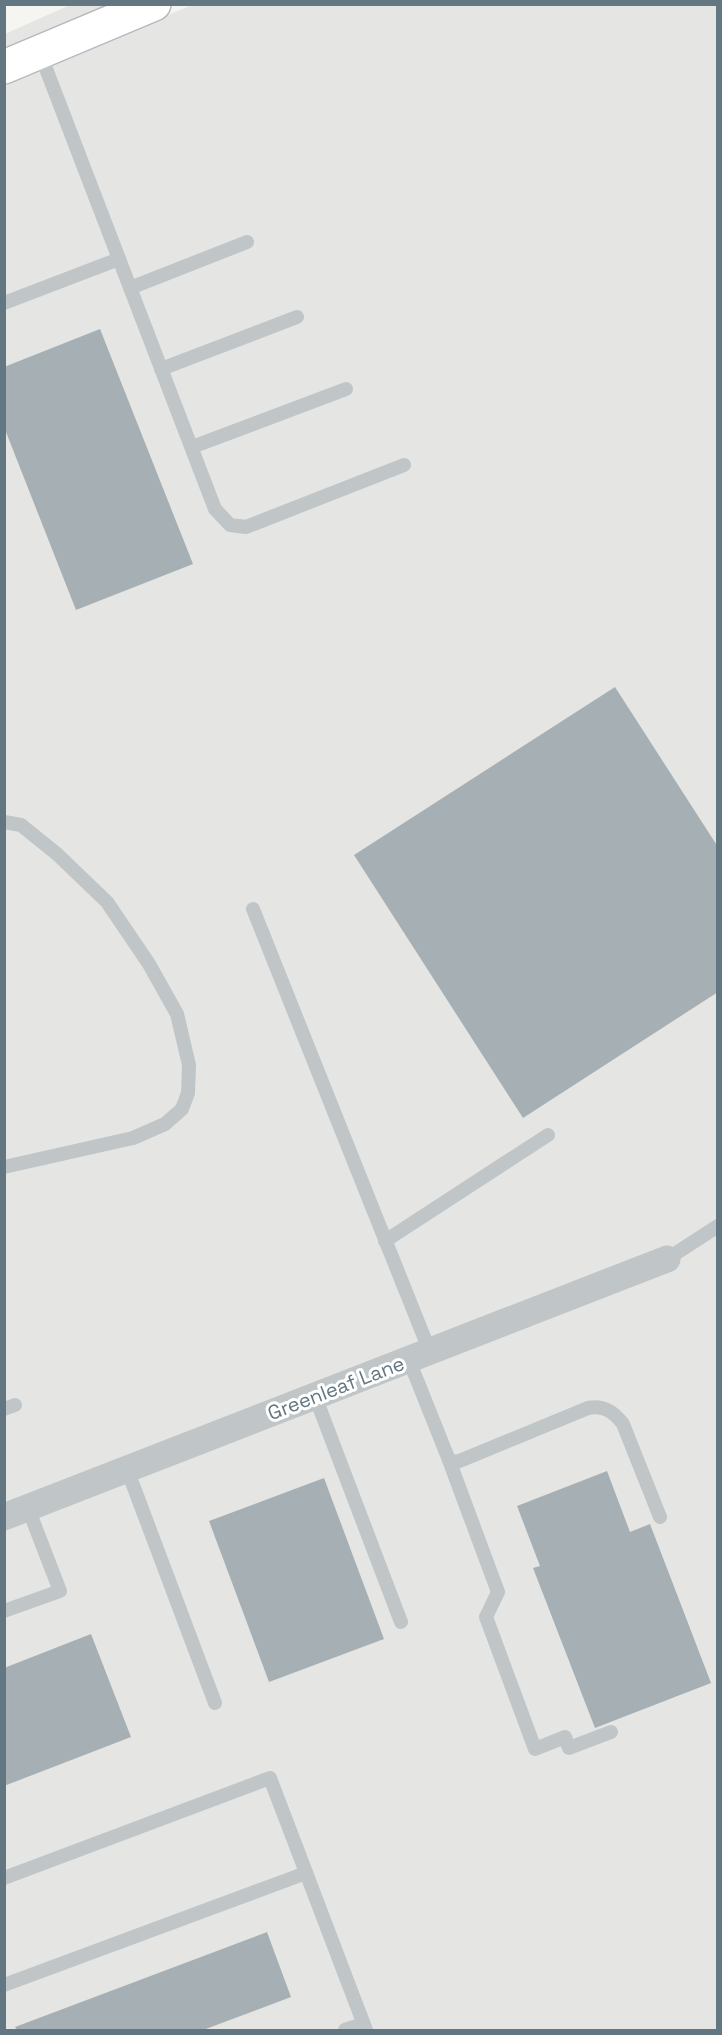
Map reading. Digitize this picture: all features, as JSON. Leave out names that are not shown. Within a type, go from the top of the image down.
[{"type":"street","points":[[4,67],[154,4]]},
{"type":"street","name":"Greenleaf Lane","points":[[16,1512],[667,1259]]},
{"type":"lane","points":[[40,53],[215,509],[230,525],[246,527],[404,465]]},
{"type":"lane","points":[[130,288],[247,242]]},
{"type":"lane","points":[[4,303],[119,259]]},
{"type":"lane","points":[[161,369],[297,317]]},
{"type":"lane","points":[[192,447],[346,389]]},
{"type":"lane","points":[[4,822],[21,825],[57,854],[107,902],[149,964],[177,1014],[189,1065],[189,1094],[182,1109],[165,1124],[132,1138],[4,1167]]},
{"type":"lane","points":[[253,909],[386,1241],[449,1460],[498,1592],[486,1617],[535,1749],[565,1737],[569,1748],[611,1732]]},
{"type":"lane","points":[[386,1241],[548,1135]]},
{"type":"lane","points":[[667,1259],[717,1226]]},
{"type":"lane","points":[[315,1396],[401,1622]]},
{"type":"lane","points":[[449,1460],[457,1462],[596,1406],[616,1414],[623,1424],[660,1517]]},
{"type":"lane","points":[[127,1469],[215,1703]]},
{"type":"lane","points":[[4,1611],[60,1591],[16,1512]]},
{"type":"lane","points":[[4,1878],[270,1778],[364,2027],[345,2031]]},
{"type":"lane","points":[[4,1985],[306,1873]]},
{"type":"shaded area","points":[[70,5],[115,5],[5,51],[5,34]]},
{"type":"shaded area","points":[[192,5],[717,5],[717,2030],[5,2030],[5,84]]},
{"type":"building","points":[[100,329],[193,564],[76,610],[4,427],[4,367]]},
{"type":"building","points":[[615,687],[718,847],[718,992],[523,1118],[354,855]]},
{"type":"building","points":[[607,1471],[630,1532],[650,1524],[711,1683],[595,1728],[533,1568],[540,1566],[517,1506]]},
{"type":"building","points":[[324,1478],[384,1639],[269,1682],[209,1521]]},
{"type":"building","points":[[91,1634],[131,1737],[4,1786],[4,1668]]},
{"type":"building","points":[[267,1932],[291,1997],[203,2030],[17,2030],[15,2027]]}]
